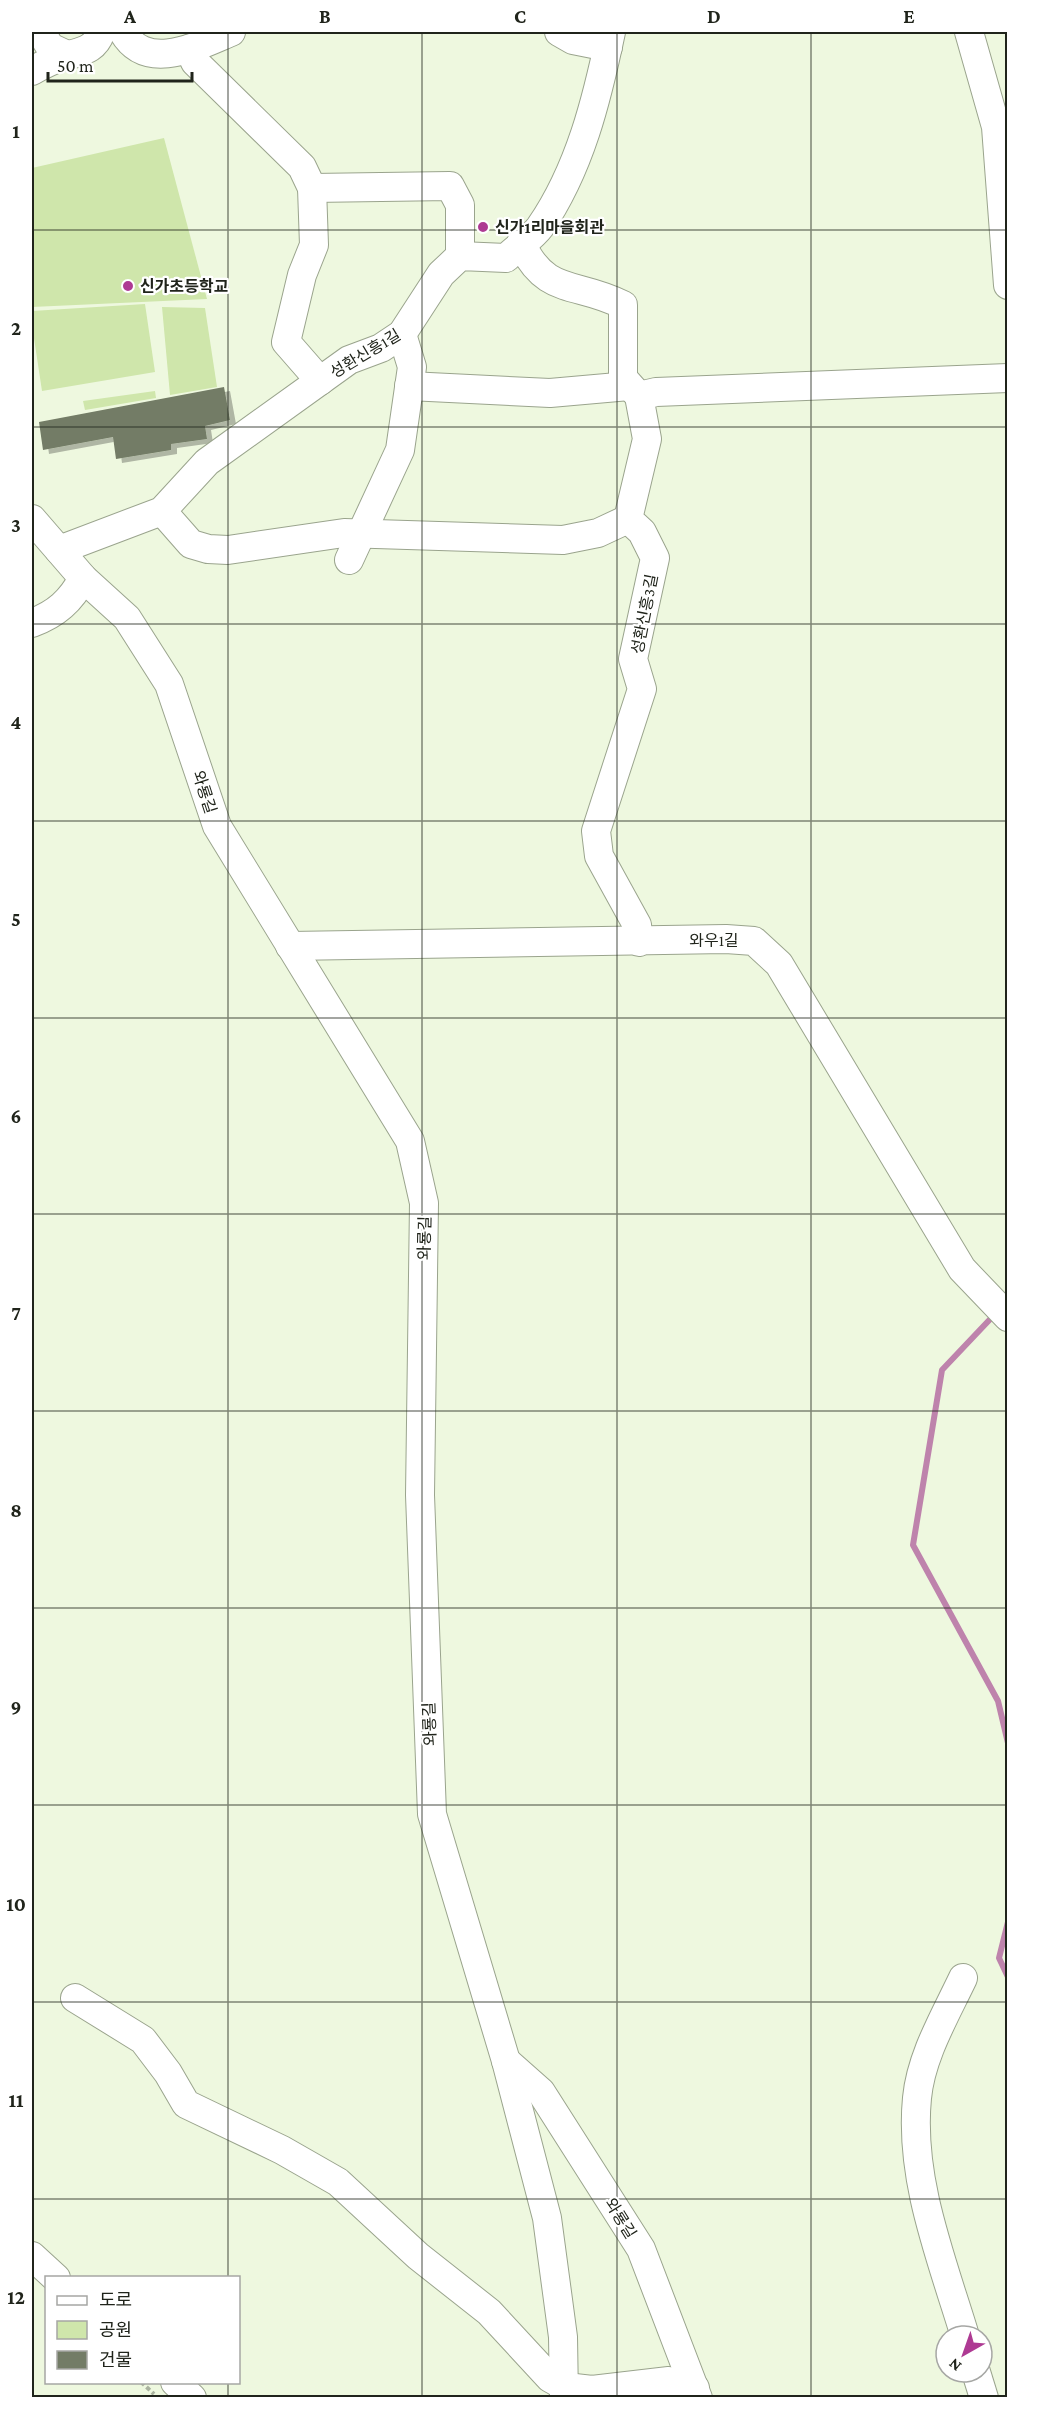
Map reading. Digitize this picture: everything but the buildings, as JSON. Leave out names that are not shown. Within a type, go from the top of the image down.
[{"type":"street","points":[[41,32],[50,48],[127,38],[153,54],[189,49],[231,32]]},
{"type":"street","points":[[32,58],[41,32]]},
{"type":"street","points":[[312,188],[450,186],[460,205],[460,256],[506,258],[538,229],[564,186],[595,106],[609,39],[573,40],[559,32]]},
{"type":"street","points":[[969,32],[996,127],[1008,285]]},
{"type":"street","points":[[32,71],[87,44]]},
{"type":"street","points":[[189,49],[195,62],[302,167],[312,188],[314,245],[302,275],[286,342],[320,381]]},
{"type":"street","points":[[162,511],[191,544],[208,549],[228,550],[363,532],[563,540],[598,533],[628,519],[647,439],[634,391],[623,378],[623,305],[604,295],[552,283],[530,263],[521,243]]},
{"type":"street","name":"성환신흥1길","points":[[59,550],[162,511],[207,462],[349,360],[381,348],[402,334],[441,274],[460,256]]},
{"type":"street","points":[[349,560],[400,450],[412,367],[402,334]]},
{"type":"street","points":[[409,386],[550,393],[656,392],[1008,378]]},
{"type":"street","name":"와룡길","points":[[32,519],[82,578],[127,618],[169,684],[217,826],[410,1141],[424,1203],[420,1495],[432,1814],[506,2061],[547,2218],[563,2337],[565,2392]]},
{"type":"street","name":"성환신흥3길","points":[[628,519],[642,532],[655,558],[633,659],[642,689],[596,831],[598,856],[637,925],[639,942]]},
{"type":"street","points":[[32,623],[47,618],[73,598],[82,578]]},
{"type":"street","name":"와우1길","points":[[290,946],[726,939],[754,941],[779,964],[962,1269],[1008,1317]]},
{"type":"street","points":[[961,2324],[939,2252],[917,2162],[917,2097],[932,2043],[963,1978]]},
{"type":"street","points":[[75,1998],[143,2040],[168,2073],[186,2104],[282,2150],[338,2182],[418,2256],[489,2312],[565,2392],[669,2381],[696,2392]]},
{"type":"street","name":"와룡길","points":[[506,2061],[541,2092],[641,2249],[696,2392]]},
{"type":"street","points":[[32,2256],[55,2276]]},
{"type":"street","points":[[177,2384],[192,2397]]},
{"type":"path","points":[[143,2384],[158,2397]]},
{"type":"green space","points":[[164,138],[207,299],[32,307],[32,168]]},
{"type":"green space","points":[[145,304],[155,372],[42,391],[32,311]]},
{"type":"green space","points":[[162,307],[205,308],[217,387],[170,395]]},
{"type":"green space","points":[[155,391],[156,398],[85,410],[83,401]]},
{"type":"waterway","points":[[995,1314],[942,1370],[913,1545],[998,1701],[1008,1743]]},
{"type":"waterway","points":[[1008,1922],[999,1958],[1008,1977]]},
{"type":"place","name":"신가1리마을회관","points":[[483,227]]},
{"type":"place","name":"신가초등학교","points":[[128,286]]}]
